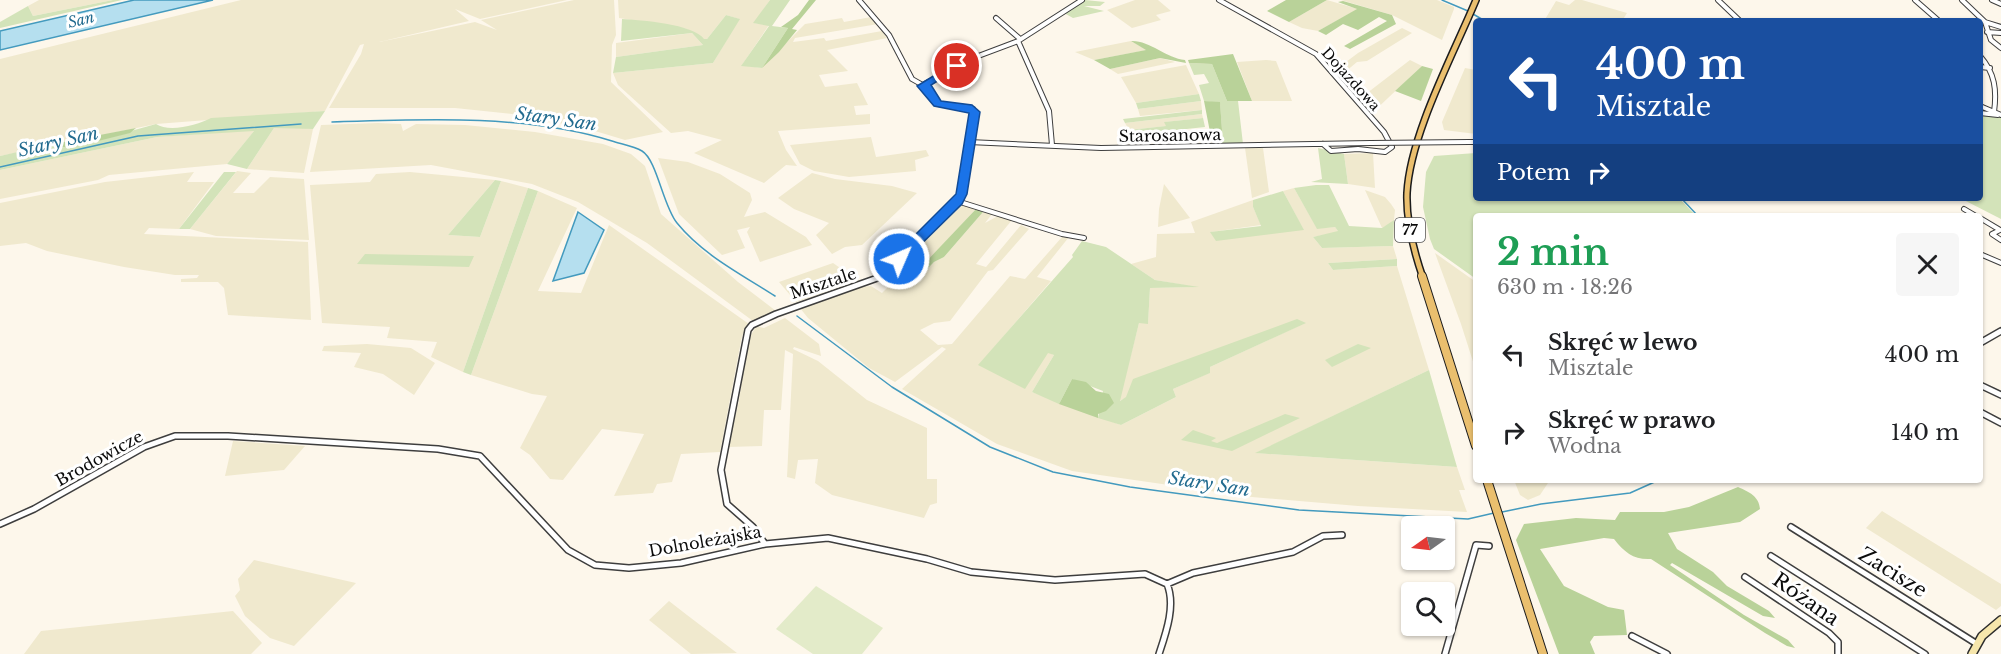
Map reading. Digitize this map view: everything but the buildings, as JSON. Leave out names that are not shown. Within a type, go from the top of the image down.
[{"type":"main road","name":"77","points":[[1473,437],[1415,254],[1407,195],[1410,166],[1418,138],[1476,0]]},
{"type":"main road","points":[[1488,483],[1543,654]]},
{"type":"street","name":"Misztale","points":[[765,544],[753,527],[727,504],[721,470],[746,335],[752,324],[880,279],[962,194],[973,109],[938,104],[928,88],[912,79],[889,35],[860,0]]},
{"type":"street","points":[[923,86],[973,58],[1018,39],[1083,0]]},
{"type":"street","name":"Dojazdowa","points":[[1220,0],[1316,54],[1384,132],[1392,147],[1385,152],[1358,149],[1331,151],[1323,144]]},
{"type":"street","points":[[1718,0],[1737,18]]},
{"type":"street","points":[[1915,0],[1935,18]]},
{"type":"street","points":[[1962,0],[1981,18]]},
{"type":"street","points":[[1992,0],[2001,4]]},
{"type":"street","points":[[996,18],[1018,39],[1049,111],[1052,145]]},
{"type":"street","points":[[2001,27],[1985,22],[1993,43],[2001,48]]},
{"type":"street","points":[[1987,32],[2001,33]]},
{"type":"street","points":[[1983,60],[1990,68],[1997,89],[1994,112]]},
{"type":"street","points":[[1983,67],[1990,68]]},
{"type":"street","points":[[1983,107],[2001,115]]},
{"type":"street","points":[[1983,113],[2001,115]]},
{"type":"street","name":"Starosanowa","points":[[969,142],[1117,148],[1473,142]]},
{"type":"street","points":[[957,201],[1062,234],[1084,238]]},
{"type":"street","points":[[1964,209],[1971,213]]},
{"type":"street","points":[[1983,220],[2000,230],[1992,234],[2001,240]]},
{"type":"street","points":[[1983,255],[2001,263]]},
{"type":"street","points":[[1983,341],[2001,331]]},
{"type":"street","points":[[1993,336],[2001,340]]},
{"type":"street","points":[[1983,386],[2001,395]]},
{"type":"street","points":[[1983,414],[2001,423]]},
{"type":"street","name":"Dolnoleżajska","points":[[216,435],[438,449],[480,456],[567,550],[595,565],[629,568],[681,563],[765,544],[828,538],[927,559],[971,572],[1055,580],[1145,574],[1167,584]]},
{"type":"street","name":"Brodowicze","points":[[0,524],[34,509],[144,447],[175,436],[216,435]]},
{"type":"street","name":"Zacisze","points":[[1791,527],[1977,644]]},
{"type":"street","points":[[1159,654],[1168,625],[1172,593],[1167,584],[1193,573],[1293,552],[1323,536],[1342,535]]},
{"type":"street","points":[[1445,654],[1476,545],[1489,546]]},
{"type":"street","points":[[1771,556],[1926,654]]},
{"type":"street","name":"Różana","points":[[1745,577],[1829,633],[1838,642],[1838,654]]},
{"type":"street","points":[[1972,654],[1977,644],[2000,621]]},
{"type":"street","points":[[1632,636],[1667,654]]},
{"type":"shaded area","points":[[39,0],[113,0],[33,16],[28,6]]},
{"type":"shaded area","points":[[241,0],[567,0],[480,19],[455,9],[469,21],[379,42],[475,22],[497,30],[481,20],[574,0],[614,0],[616,35],[612,45],[611,82],[663,132],[625,140],[585,128],[512,114],[455,108],[329,108],[361,54],[364,44],[360,45],[325,111],[156,124],[0,156],[0,59]]},
{"type":"shaded area","points":[[618,0],[770,0],[754,23],[769,25],[742,65],[761,68],[805,24],[842,18],[844,22],[871,17],[878,24],[795,38],[793,42],[824,38],[826,41],[882,31],[887,38],[827,50],[848,71],[819,75],[825,87],[857,83],[868,105],[854,106],[856,115],[870,114],[870,124],[778,131],[786,150],[797,166],[786,165],[764,183],[694,153],[722,140],[688,131],[671,133],[618,85],[613,73],[713,63],[739,19],[726,15],[707,39],[703,39],[687,29],[619,18]]},
{"type":"shaded area","points":[[1135,0],[1158,0],[1171,11],[1156,15],[1161,20],[1132,28],[1107,10]]},
{"type":"shaded area","points":[[1327,0],[1358,9],[1318,31],[1302,28],[1289,22]]},
{"type":"shaded area","points":[[1341,0],[1437,0],[1454,9],[1442,40],[1392,15]]},
{"type":"shaded area","points":[[1575,0],[1582,0],[1627,13],[1624,18],[1546,18],[1556,1],[1569,5]]},
{"type":"shaded area","points":[[1402,28],[1412,33],[1367,61],[1357,62],[1339,77],[1334,71],[1358,53]]},
{"type":"shaded area","points":[[692,33],[703,45],[616,57],[616,43]]},
{"type":"shaded area","points":[[1131,41],[1147,50],[1094,60],[1075,52]]},
{"type":"shaded area","points":[[1160,58],[1175,62],[1118,74],[1110,69]]},
{"type":"shaded area","points":[[1410,60],[1422,66],[1371,114],[1358,100]]},
{"type":"shaded area","points":[[1276,61],[1292,101],[1252,101],[1237,62]]},
{"type":"shaded area","points":[[1186,65],[1199,94],[1136,103],[1121,77]]},
{"type":"shaded area","points":[[1465,68],[1473,69],[1473,134],[1444,130],[1442,122]]},
{"type":"shaded area","points":[[1201,101],[1202,110],[1140,116],[1138,109]]},
{"type":"shaded area","points":[[1202,114],[1203,118],[1165,122],[1167,126],[1129,130],[1125,123]]},
{"type":"shaded area","points":[[401,124],[403,131],[416,124],[465,125],[535,132],[603,144],[631,154],[645,166],[661,214],[738,282],[776,311],[753,321],[647,243],[578,202],[532,184],[431,165],[310,172],[321,125]]},
{"type":"shaded area","points":[[274,128],[313,129],[304,173],[247,169]]},
{"type":"shaded area","points":[[255,130],[227,164],[109,175],[98,180],[0,199],[0,170],[157,137]]},
{"type":"shaded area","points":[[871,137],[876,157],[926,150],[929,156],[915,160],[916,171],[849,177],[814,171],[800,164],[790,145]]},
{"type":"shaded area","points":[[1245,148],[1263,148],[1269,192],[1252,198]]},
{"type":"shaded area","points":[[1373,153],[1375,188],[1348,184],[1344,154]]},
{"type":"shaded area","points":[[658,158],[688,162],[720,174],[750,193],[752,200],[744,217],[765,212],[806,237],[812,245],[760,262],[747,232],[750,227],[737,230],[745,248],[722,255],[679,214]]},
{"type":"shaded area","points":[[237,171],[251,173],[233,193],[254,193],[270,177],[304,179],[309,240],[216,236],[190,229]]},
{"type":"shaded area","points":[[194,172],[187,182],[214,182],[179,229],[149,228],[144,234],[308,242],[311,320],[228,315],[224,288],[218,282],[181,282],[181,279],[197,278],[199,275],[175,275],[124,267],[47,251],[26,243],[0,246],[0,203],[105,182]]},
{"type":"shaded area","points":[[410,172],[495,180],[448,235],[480,237],[501,181],[528,188],[463,372],[431,357],[437,342],[387,338],[390,327],[322,323],[310,185],[370,182],[376,174]]},
{"type":"shaded area","points":[[812,173],[835,179],[892,186],[917,193],[862,245],[845,247],[832,254],[816,235],[829,223],[794,209],[778,198]]},
{"type":"shaded area","points":[[1164,184],[1190,218],[1158,227],[1159,209]]},
{"type":"shaded area","points":[[1294,188],[1317,228],[1335,227],[1339,232],[1313,237],[1322,248],[1393,246],[1397,259],[1328,263],[1333,270],[1397,266],[1429,370],[1256,453],[1457,467],[1465,490],[1459,490],[1467,512],[1252,497],[1072,471],[997,444],[902,389],[946,349],[942,347],[895,382],[869,368],[808,318],[800,308],[860,287],[871,286],[882,293],[919,256],[911,252],[958,204],[976,209],[905,285],[910,287],[934,262],[944,257],[983,212],[992,214],[985,223],[998,216],[1012,220],[976,264],[986,267],[1021,225],[1029,229],[993,270],[988,271],[950,321],[934,323],[920,330],[938,345],[952,344],[1010,276],[1025,279],[1062,237],[1069,237],[1037,277],[1051,281],[979,365],[1048,352],[1054,355],[1032,392],[1121,425],[1176,397],[1173,389],[1209,373],[1210,367],[1305,323],[1119,401],[1139,323],[1148,323],[1150,288],[1195,287],[1155,280],[1131,264],[1156,257],[1157,234],[1195,233],[1191,222],[1253,200],[1253,207],[1261,225],[1211,232],[1303,229],[1283,191]]},
{"type":"shaded area","points":[[1365,190],[1385,197],[1391,204],[1395,210],[1394,220],[1390,224],[1382,228]]},
{"type":"shaded area","points":[[538,191],[577,208],[538,291],[581,293],[609,225],[749,324],[742,336],[720,452],[681,454],[672,482],[657,484],[653,493],[614,496],[644,434],[602,429],[563,480],[550,479],[530,455],[520,448],[547,396],[532,394],[471,375]]},
{"type":"shaded area","points":[[1435,253],[1473,280],[1473,362]]},
{"type":"shaded area","points":[[833,263],[859,281],[796,302],[779,282]]},
{"type":"shaded area","points":[[785,318],[819,344],[821,356],[794,347],[793,349],[818,361],[867,400],[927,428],[927,479],[937,479],[937,503],[930,505],[924,518],[832,495],[815,483],[818,459],[798,460],[795,479],[787,477],[793,354],[785,350],[781,410],[764,410],[762,446],[728,447],[739,401],[747,342],[756,326],[764,328]]},
{"type":"shaded area","points":[[367,344],[411,348],[435,363],[414,395],[383,374],[354,367],[361,353],[322,351],[324,346]]},
{"type":"shaded area","points":[[233,441],[305,446],[284,470],[225,476]]},
{"type":"shaded area","points":[[1515,483],[1548,483],[1540,495],[1528,500],[1520,495]]},
{"type":"shaded area","points":[[1882,511],[2001,584],[2001,606],[1996,610],[1866,528]]},
{"type":"shaded area","points":[[254,560],[356,583],[294,646],[270,638],[245,616],[235,596],[240,590],[238,579]]},
{"type":"shaded area","points":[[669,601],[737,653],[691,654],[649,620]]},
{"type":"shaded area","points":[[233,611],[262,643],[251,654],[24,654],[41,631]]},
{"type":"green space","points":[[122,0],[0,28],[0,22],[28,6],[33,16]]},
{"type":"green space","points":[[770,0],[790,0],[772,26],[788,28],[762,68],[741,66],[769,26],[753,23]]},
{"type":"green space","points":[[809,0],[816,0],[792,29],[797,30],[762,68],[788,28],[781,27],[798,15]]},
{"type":"green space","points":[[1085,0],[1105,2],[1100,6],[1084,6],[1104,11],[1073,18],[1064,13]]},
{"type":"green space","points":[[1286,0],[1327,0],[1289,22],[1267,11]]},
{"type":"green space","points":[[1343,1],[1392,15],[1396,24],[1350,49],[1344,46],[1387,21],[1379,17],[1358,30],[1343,24],[1326,35],[1318,31],[1357,9],[1338,2]]},
{"type":"green space","points":[[726,15],[740,19],[713,63],[613,73],[616,57],[703,45],[692,33],[621,41],[622,19],[678,26],[707,39]]},
{"type":"green space","points":[[1131,41],[1144,43],[1185,60],[1186,63],[1160,58],[1110,69],[1094,60],[1146,50]]},
{"type":"green space","points":[[1233,54],[1252,101],[1227,101],[1212,64],[1189,63],[1188,60]]},
{"type":"green space","points":[[1189,63],[1212,64],[1227,101],[1238,101],[1243,144],[1223,144],[1220,103],[1204,101],[1199,85],[1209,83],[1204,74],[1194,75]]},
{"type":"green space","points":[[1422,66],[1433,69],[1421,101],[1395,91]]},
{"type":"green space","points":[[1199,94],[1201,101],[1138,109],[1136,103]]},
{"type":"green space","points":[[1204,101],[1220,102],[1223,144],[1217,144],[1210,132]]},
{"type":"green space","points":[[1202,110],[1202,114],[1125,123],[1123,119]]},
{"type":"green space","points":[[325,111],[313,129],[274,128],[247,169],[227,164],[254,131],[157,137],[0,170],[0,156],[48,145],[70,148],[156,124],[176,128],[211,118]]},
{"type":"green space","points":[[1983,112],[2001,114],[2001,219],[1966,201],[1983,201]]},
{"type":"green space","points":[[1203,118],[1205,127],[1131,135],[1129,130],[1166,126],[1164,122]]},
{"type":"green space","points":[[136,128],[130,133],[70,148],[48,145]]},
{"type":"green space","points":[[1318,148],[1344,154],[1348,184],[1311,182],[1322,179]]},
{"type":"green space","points":[[1473,153],[1473,201],[1682,201],[1693,213],[1473,213],[1473,277],[1434,249],[1430,239],[1423,207],[1426,172],[1434,156]]},
{"type":"green space","points":[[224,172],[236,172],[190,229],[179,229]]},
{"type":"green space","points":[[495,180],[501,181],[480,237],[448,235]]},
{"type":"green space","points":[[1329,185],[1349,226],[1382,228],[1394,220],[1393,246],[1322,248],[1313,237],[1338,231],[1335,227],[1317,229],[1294,188]]},
{"type":"green space","points":[[528,188],[538,191],[471,375],[463,372]]},
{"type":"green space","points":[[1283,191],[1304,230],[1216,241],[1210,232],[1261,226],[1253,207],[1253,200]]},
{"type":"green space","points":[[976,209],[983,212],[944,257],[934,262],[909,288],[904,285]]},
{"type":"green space","points":[[1082,241],[1106,247],[1155,280],[1199,287],[1150,288],[1148,324],[1139,323],[1120,401],[1126,397],[1133,379],[1297,319],[1306,323],[1210,367],[1210,373],[1173,389],[1176,397],[1121,425],[1098,418],[1103,391],[1072,379],[1059,404],[1032,392],[1054,355],[1048,353],[1025,389],[978,365],[1073,257],[1072,255]]},
{"type":"green space","points":[[365,254],[474,256],[469,267],[357,264]]},
{"type":"green space","points":[[1397,259],[1397,266],[1333,270],[1328,263]]},
{"type":"green space","points":[[1358,344],[1371,348],[1332,367],[1325,360]]},
{"type":"green space","points":[[1429,370],[1457,467],[1255,453]]},
{"type":"green space","points":[[1072,379],[1086,382],[1096,391],[1109,394],[1114,403],[1106,411],[1098,414],[1098,418],[1059,404]]},
{"type":"green space","points":[[1285,414],[1300,418],[1232,451],[1181,440],[1193,430],[1216,438],[1211,441],[1217,443]]},
{"type":"green space","points":[[1738,487],[1756,498],[1760,509],[1740,522],[1668,533],[1677,549],[1713,572],[1727,586],[1769,611],[1775,618],[1763,616],[1672,563],[1670,565],[1744,615],[1788,640],[1795,648],[1765,633],[1651,559],[1635,557],[1626,552],[1614,539],[1604,538],[1540,549],[1564,586],[1608,607],[1624,610],[1627,635],[1594,636],[1590,642],[1595,654],[1559,654],[1516,540],[1524,524],[1576,518],[1615,520],[1620,512],[1664,512],[1689,507]]},
{"type":"green space","points":[[816,586],[883,628],[862,654],[813,654],[776,629]]},
{"type":"water","name":"San","points":[[134,0],[213,0],[0,50],[0,31]]},
{"type":"water","points":[[578,212],[604,230],[584,273],[553,281]]},
{"type":"waterway","points":[[1442,0],[1468,11]]},
{"type":"waterway","points":[[1473,14],[1480,18]]},
{"type":"waterway","name":"Stary San","points":[[332,122],[401,120],[510,122],[579,132],[635,148],[642,151],[652,164],[672,215],[687,234],[723,263],[775,296]]},
{"type":"waterway","name":"Stary San","points":[[0,167],[138,136],[301,124]]},
{"type":"waterway","name":"Stary San","points":[[1684,201],[1695,213]]},
{"type":"waterway","name":"Stary San","points":[[797,316],[892,387],[990,447],[1053,472],[1130,487],[1299,510],[1468,519],[1494,513]]},
{"type":"waterway","name":"Stary San","points":[[1502,512],[1541,504],[1630,493],[1652,483]]},
{"type":"route","points":[[899,259],[962,194],[973,109],[938,104],[933,100],[928,88],[923,86],[926,82],[957,66]]}]
